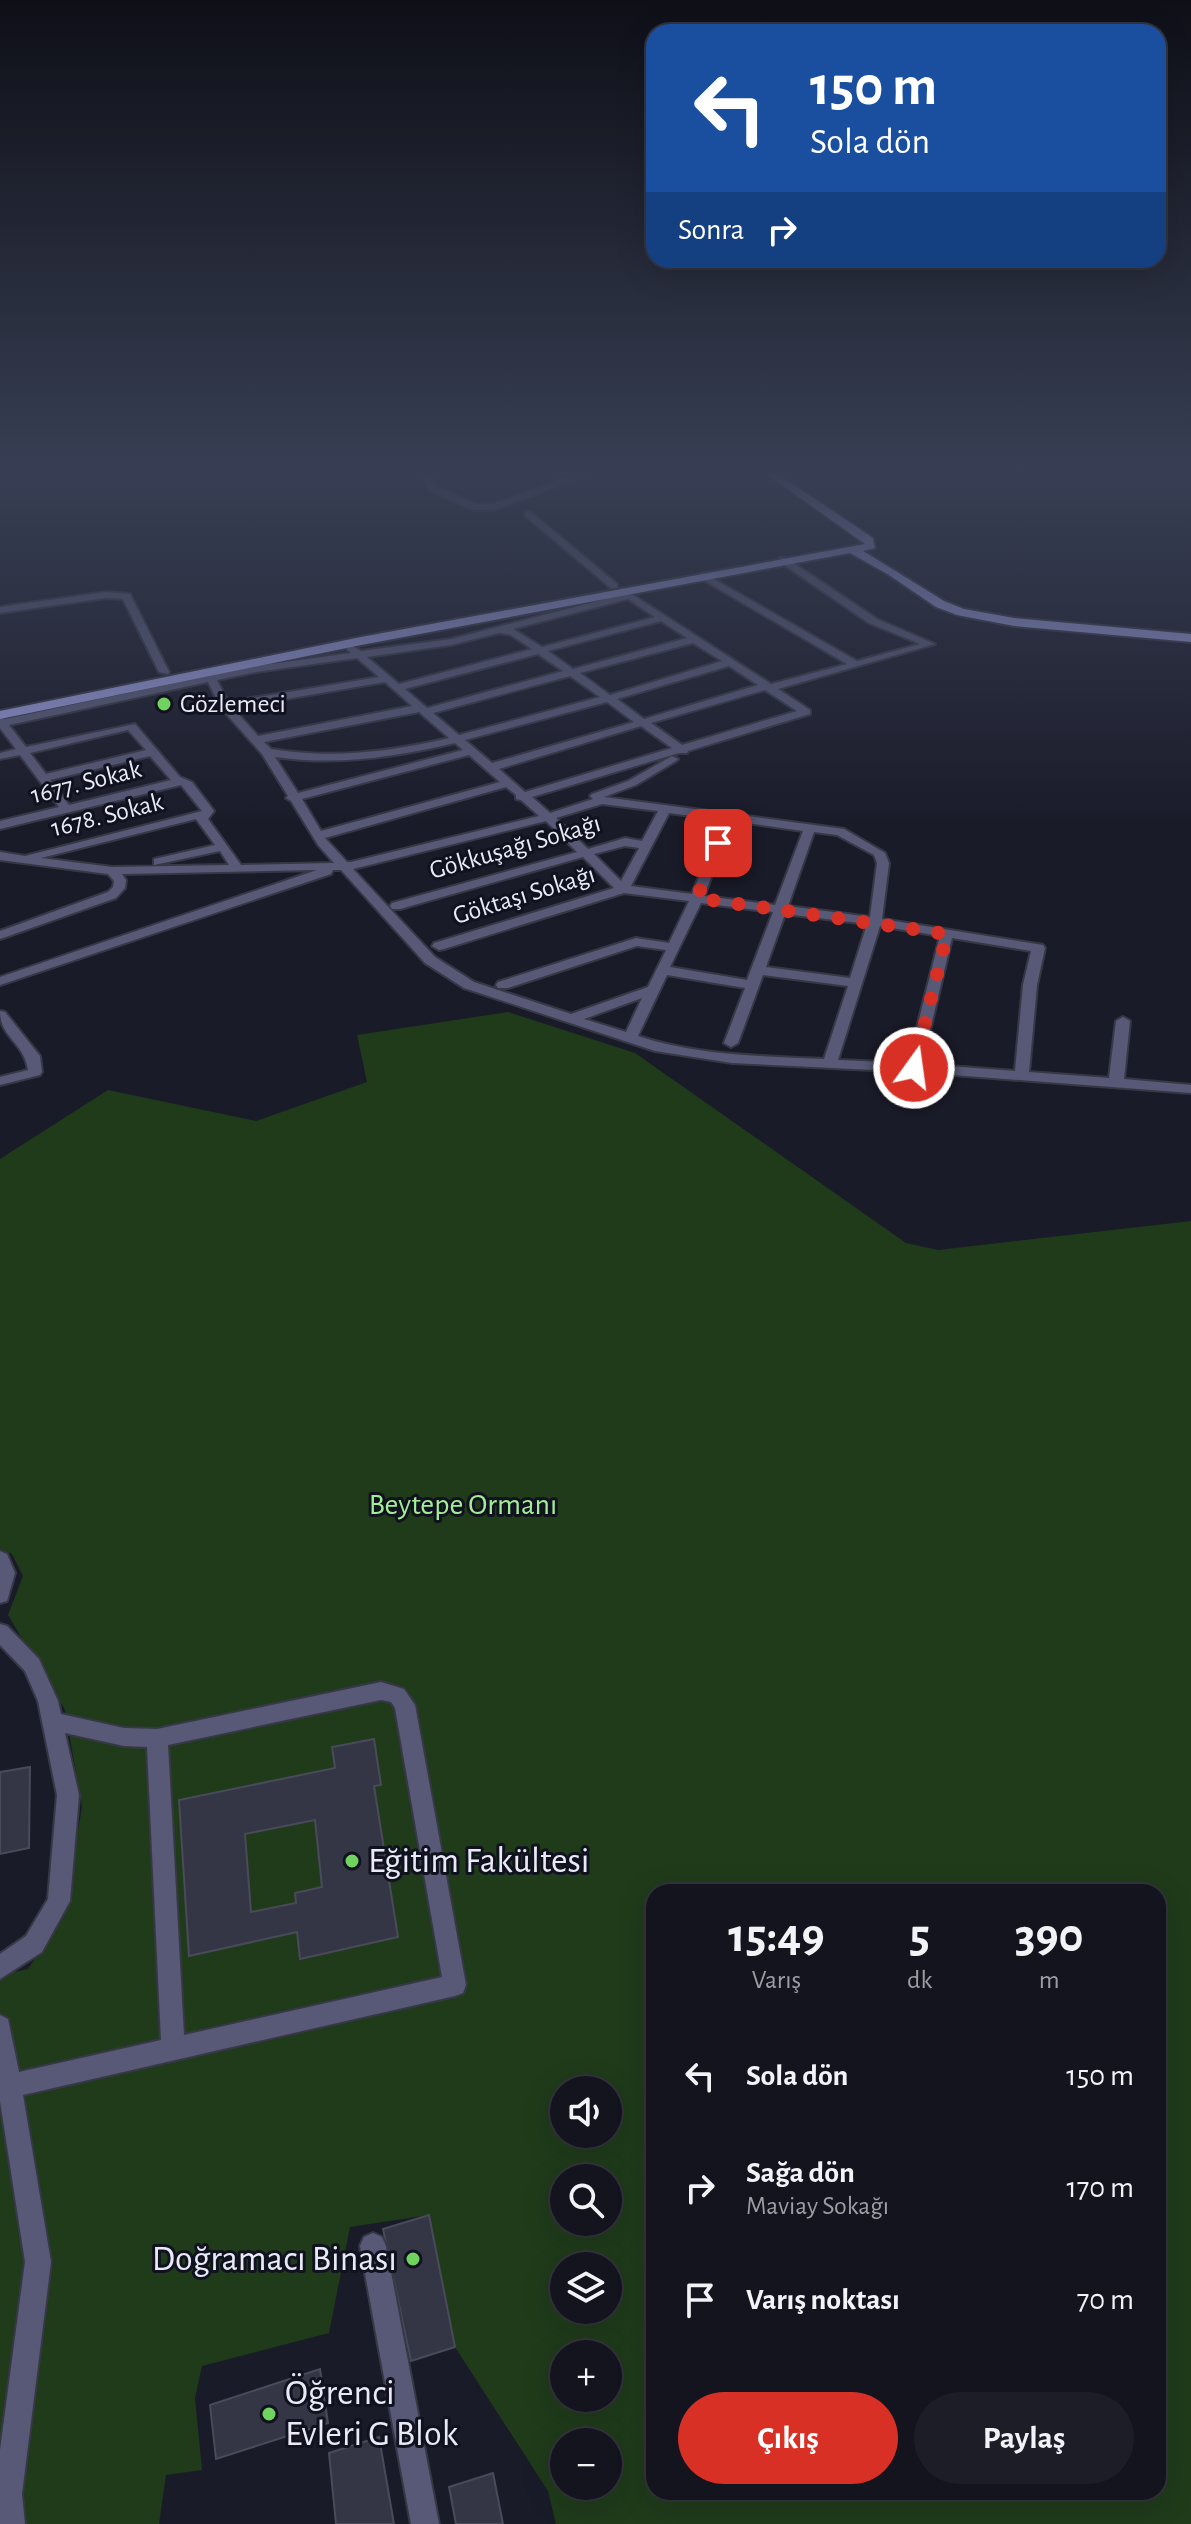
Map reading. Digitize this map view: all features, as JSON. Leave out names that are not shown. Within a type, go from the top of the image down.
[{"type":"main road","points":[[0,707],[164,672],[611,593]]},
{"type":"main road","points":[[1,719],[329,647],[356,648],[613,593]]},
{"type":"main road","points":[[928,593],[961,612],[1014,622],[1185,633]]},
{"type":"main road","points":[[941,593],[970,606],[1012,614],[1160,631]]},
{"type":"street","points":[[153,752],[44,778],[38,776],[1,719],[356,648],[451,642],[615,593]]},
{"type":"street","points":[[520,797],[806,712],[624,593]]},
{"type":"street","points":[[732,593],[855,664]]},
{"type":"street","points":[[489,768],[638,723],[930,644],[873,621],[831,593]]},
{"type":"street","points":[[0,610],[106,595],[127,596],[164,672]]},
{"type":"street","points":[[397,688],[662,618]]},
{"type":"street","points":[[494,631],[514,632],[638,723],[683,751]]},
{"type":"street","points":[[255,740],[422,710],[695,639]]},
{"type":"street","points":[[356,648],[623,889],[872,921],[1038,948],[1030,985],[1021,1078]]},
{"type":"street","points":[[267,752],[313,760],[380,754],[456,739],[731,662]]},
{"type":"street","points":[[211,679],[225,706],[267,752],[292,798],[343,866],[438,966],[469,985],[660,1048],[732,1059],[914,1068],[1191,1089]]},
{"type":"street","points":[[225,706],[387,679]]},
{"type":"street","points":[[0,756],[131,726],[208,811],[202,819],[237,867]]},
{"type":"street","points":[[292,798],[470,751]]},
{"type":"street","points":[[544,815],[632,783],[683,751]]},
{"type":"street","points":[[44,778],[66,809]]},
{"type":"street","name":"1677. Sokak","points":[[0,825],[183,781]]},
{"type":"street","points":[[318,836],[505,784]]},
{"type":"street","points":[[0,856],[117,871],[343,866],[374,862],[601,800],[840,832],[879,853],[883,863],[877,914],[872,921],[830,1064]]},
{"type":"street","points":[[623,889],[666,808]]},
{"type":"street","name":"1678. Sokak","points":[[22,859],[203,814]]},
{"type":"street","points":[[630,1038],[697,898],[729,816]]},
{"type":"street","points":[[731,1043],[810,828]]},
{"type":"street","name":"Gökkuşağı Sokağı","points":[[396,906],[582,852],[625,842],[648,846]]},
{"type":"street","points":[[117,871],[223,847]]},
{"type":"street","points":[[0,981],[343,866]]},
{"type":"street","points":[[0,935],[112,895],[119,888],[117,871]]},
{"type":"street","name":"Göktaşı Sokağı","points":[[439,946],[623,889]]},
{"type":"street","points":[[914,1068],[947,934]]},
{"type":"street","points":[[503,985],[636,942],[673,947]]},
{"type":"street","points":[[662,970],[752,985]]},
{"type":"street","points":[[758,970],[855,983]]},
{"type":"street","points":[[570,1019],[653,990]]},
{"type":"street","points":[[0,1015],[33,1056],[35,1072],[0,1081]]},
{"type":"street","points":[[1116,1084],[1123,1021]]},
{"type":"street","points":[[0,1559],[6,1573],[0,1595]]},
{"type":"street","points":[[0,1632],[32,1665],[48,1701],[68,1795],[59,1901],[34,1944],[0,1968]]},
{"type":"street","points":[[9,2086],[455,1985],[405,1705],[397,1695],[381,1691],[157,1738],[124,1737],[52,1721]]},
{"type":"street","points":[[157,1738],[173,2049]]},
{"type":"street","points":[[0,2027],[38,2262],[8,2494],[11,2524]]},
{"type":"street","points":[[373,2246],[387,2291],[392,2359],[412,2439],[425,2524]]},
{"type":"green space","name":"Beytepe Ormanı","points":[[508,1012],[635,1053],[906,1243],[938,1250],[1191,1221],[1191,2524],[556,2524],[550,2500],[622,2500],[622,2428],[550,2428],[550,2499],[548,2491],[455,2347],[429,2215],[350,2227],[329,2333],[202,2366],[195,2398],[202,2470],[166,2475],[159,2524],[0,2524],[0,1975],[28,1969],[63,1917],[82,1807],[65,1710],[8,1615],[23,1576],[12,1554],[0,1549],[0,1159],[108,1090],[256,1121],[367,1082],[357,1035]]},
{"type":"building","name":"Eğitim Fakültesi","points":[[374,1739],[381,1785],[374,1786],[398,1937],[300,1959],[297,1932],[189,1956],[179,1800],[335,1768],[332,1747]],"holes":[[[315,1820],[322,1887],[295,1893],[296,1903],[251,1912],[245,1834]]]},
{"type":"building","points":[[30,1767],[29,1848],[0,1854],[0,1772]]},
{"type":"building","name":"Doğramacı Binası","points":[[429,2215],[455,2347],[411,2361],[383,2229]]},
{"type":"building","name":"Öğrenci Evleri G Blok","points":[[320,2369],[328,2423],[216,2459],[210,2405]]},
{"type":"building","points":[[379,2437],[394,2524],[336,2524],[329,2453]]},
{"type":"building","points":[[493,2473],[503,2524],[456,2524],[449,2487]]},
{"type":"place","name":"Gözlemeci","points":[[164,704]]},
{"type":"place","name":"Eğitim Fakültesi","points":[[352,1861]]},
{"type":"place","name":"Doğramacı Binası","points":[[413,2259]]},
{"type":"place","name":"Öğrenci Evleri G Blok","points":[[269,2414]]},
{"type":"route","points":[[718,843],[697,898],[947,934],[914,1068]]}]
